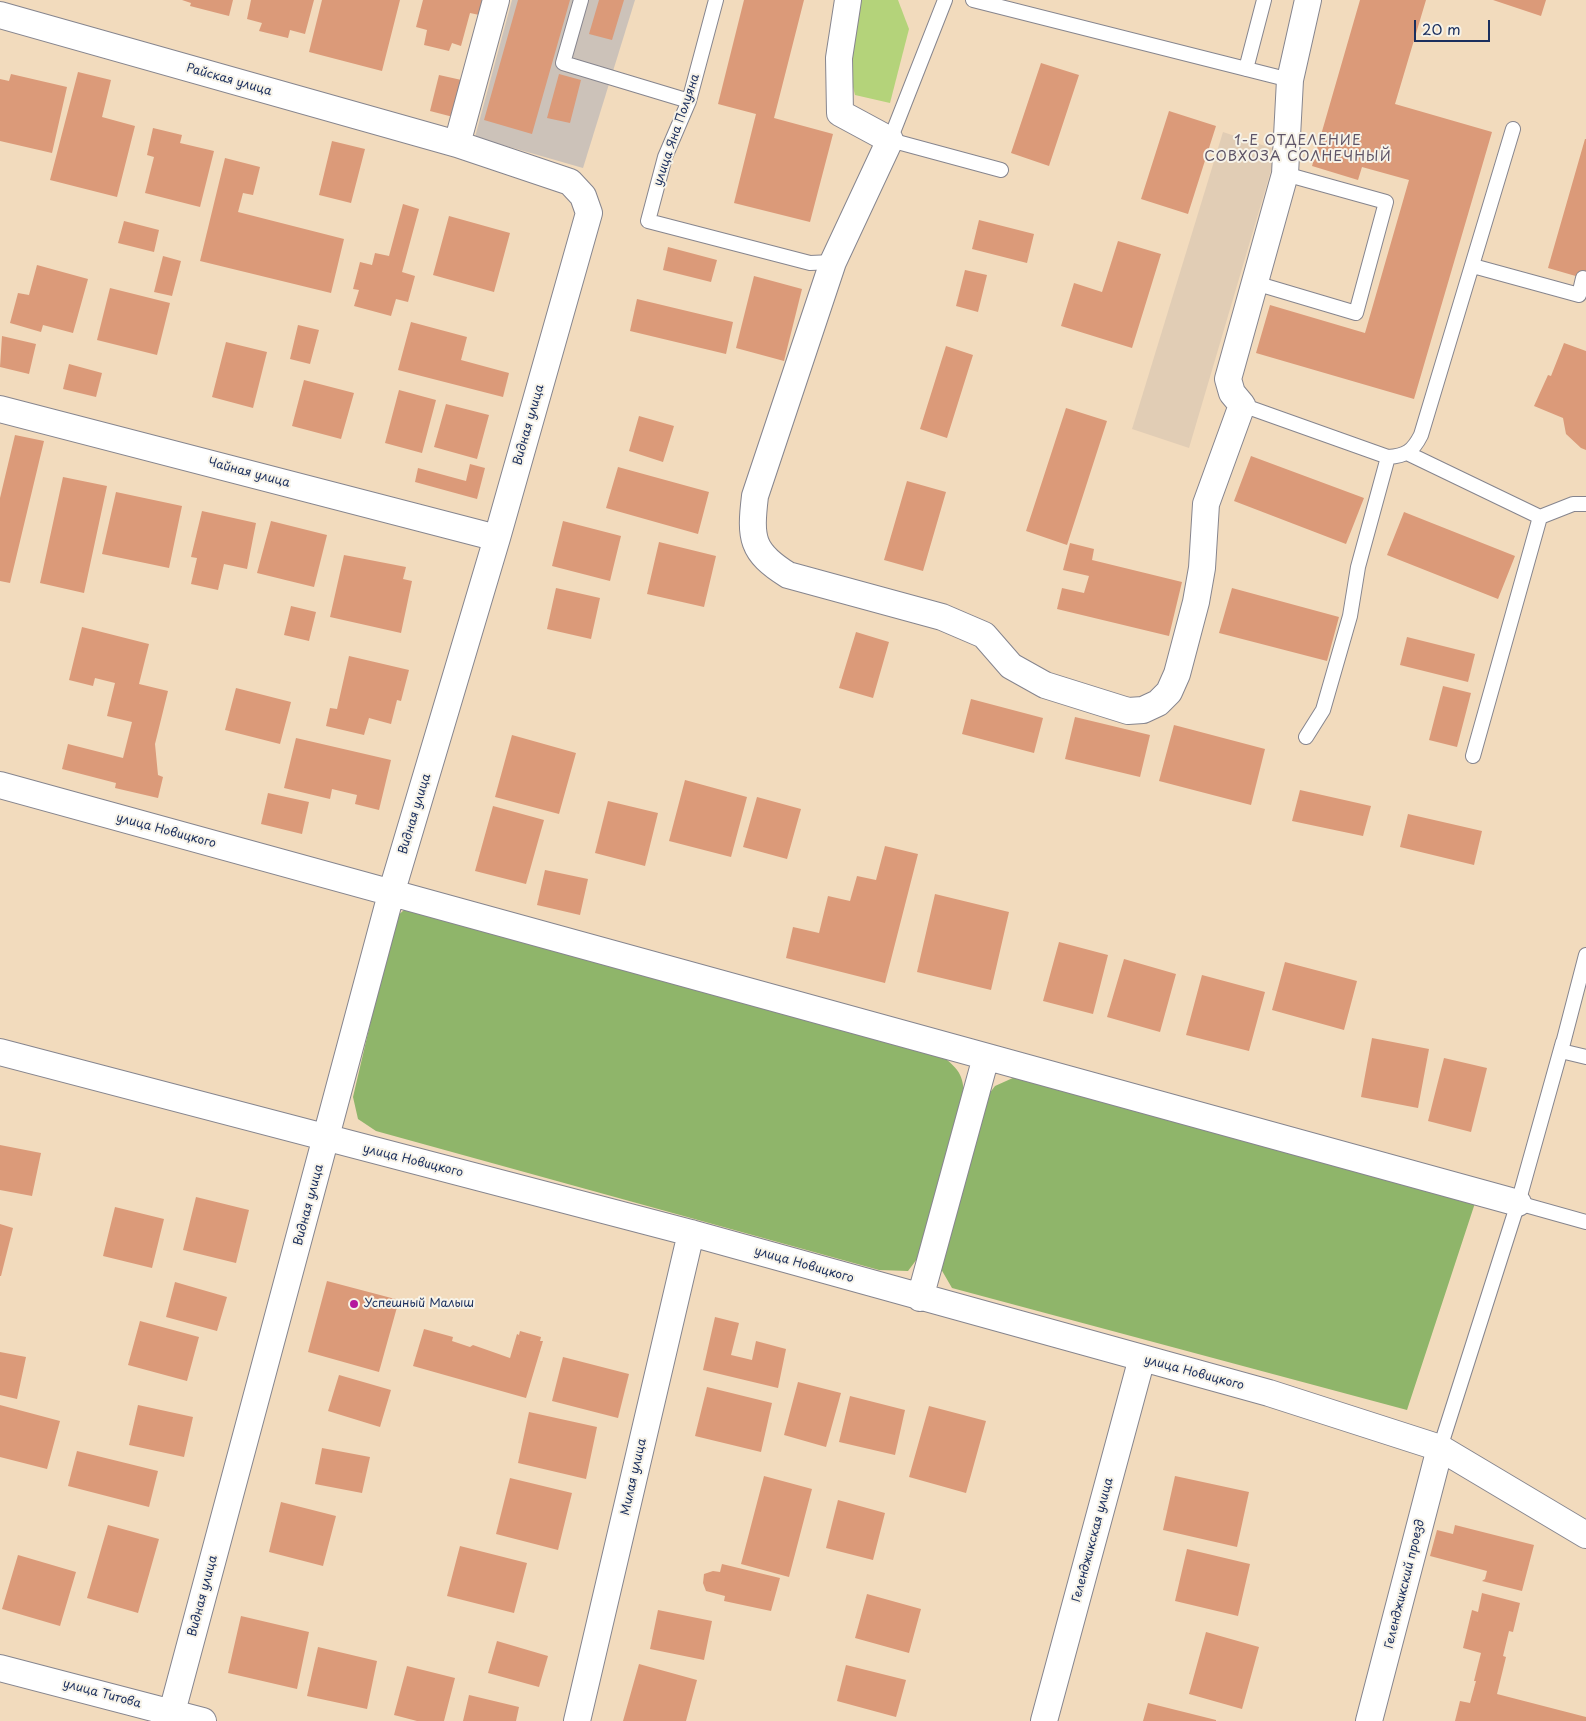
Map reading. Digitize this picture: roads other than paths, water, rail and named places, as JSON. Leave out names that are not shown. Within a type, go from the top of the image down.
[{"type":"street","points":[[458,144],[496,0]]},
{"type":"street","points":[[848,0],[839,58],[840,113],[890,140],[833,262],[755,496],[752,522],[755,544],[767,562],[788,575],[942,617],[984,635],[1011,666],[1045,686],[1128,711],[1143,710],[1158,703],[1169,692],[1177,674],[1196,602],[1202,568],[1206,504],[1242,405],[1232,393],[1228,379],[1285,174],[1290,80],[1308,0]]},
{"type":"street","name":"Райская улица","points":[[0,16],[458,144]]},
{"type":"street","name":"Видная улица","points":[[172,1712],[391,894],[497,538],[589,214],[583,196],[570,182],[458,144]]},
{"type":"street","name":"Чайная улица","points":[[0,409],[497,538]]},
{"type":"street","name":"улица Новицкого","points":[[0,785],[1518,1203]]},
{"type":"street","name":"улица Новицкого","points":[[0,1052],[326,1139],[691,1232],[920,1298],[1287,1398],[1440,1448],[1586,1535]]},
{"type":"street","points":[[920,1298],[986,1057]]},
{"type":"street","name":"Милая улица","points":[[577,1721],[691,1232]]},
{"type":"street","name":"Геленджикская улица","points":[[1044,1721],[1142,1358]]},
{"type":"street","name":"Геленджикский проезд","points":[[1370,1721],[1440,1448]]},
{"type":"street","name":"улица Титова","points":[[0,1668],[203,1721]]},
{"type":"lane","points":[[581,0],[563,63],[689,101]]},
{"type":"lane","name":"улица Яна Полуяна","points":[[716,0],[689,101],[665,157],[648,221],[810,263],[833,262]]},
{"type":"lane","points":[[945,0],[890,140],[1001,170]]},
{"type":"lane","points":[[972,0],[1290,80]]},
{"type":"lane","points":[[1246,68],[1264,0]]},
{"type":"lane","points":[[1242,405],[1388,456],[1404,456],[1415,448],[1421,435],[1473,266],[1513,129]]},
{"type":"lane","points":[[1255,283],[1356,313],[1386,202],[1285,174]]},
{"type":"lane","points":[[1473,266],[1579,295],[1583,278]]},
{"type":"lane","points":[[1407,453],[1540,517],[1573,504],[1586,504]]},
{"type":"lane","points":[[1306,738],[1323,710],[1350,616],[1358,567],[1388,456]]},
{"type":"lane","points":[[1473,756],[1540,517]]},
{"type":"lane","points":[[1440,1448],[1518,1203],[1586,954]]},
{"type":"lane","points":[[1563,1042],[1561,1051],[1586,1057]]},
{"type":"lane","points":[[1518,1203],[1586,1222]]},
{"type":"place","name":"Успешный Малыш","points":[[354,1304]]},
{"type":"district","name":"1-Е ОТДЕЛЕНИЕ СОВХОЗА СОЛНЕЧНЫЙ","points":[[1298,150]]}]
